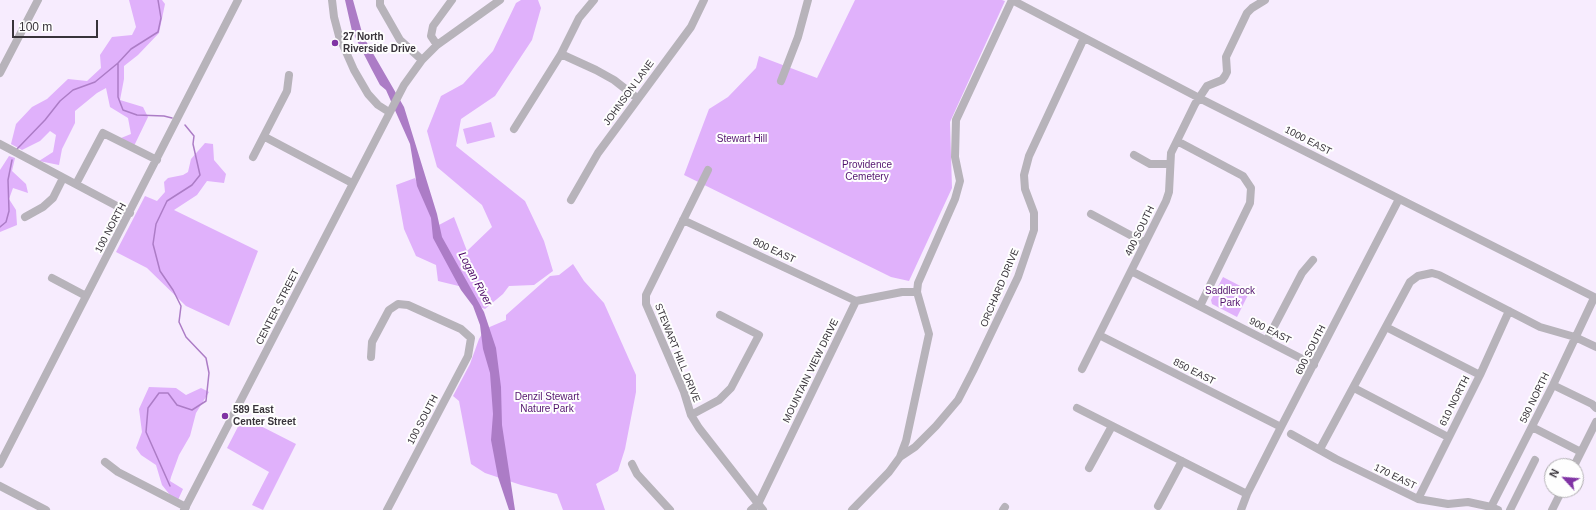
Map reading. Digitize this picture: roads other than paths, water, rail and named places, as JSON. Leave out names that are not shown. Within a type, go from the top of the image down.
[{"type":"street","points":[[0,73],[38,0]]},
{"type":"street","name":"100 NORTH","points":[[0,464],[238,0]]},
{"type":"street","points":[[332,0],[334,17],[339,36],[354,70],[368,94],[378,105],[389,112]]},
{"type":"street","points":[[380,0],[380,5],[400,40],[422,60]]},
{"type":"street","name":"CENTER STREET","points":[[185,508],[404,85],[422,60],[437,45],[500,0]]},
{"type":"street","points":[[514,129],[561,54],[580,18],[594,0]]},
{"type":"street","name":"JOHNSON LANE","points":[[571,200],[598,153],[637,98],[691,27],[704,0]]},
{"type":"street","points":[[781,81],[798,37],[808,0]]},
{"type":"street","points":[[852,510],[889,472],[900,457],[906,441],[929,334],[917,292],[918,283],[955,198],[960,181],[955,157],[956,120],[1012,0]]},
{"type":"street","name":"1000 EAST","points":[[1012,0],[1199,98],[1595,298]]},
{"type":"street","name":"400 SOUTH","points":[[1082,368],[1169,192],[1171,153],[1199,98],[1207,86],[1222,80],[1225,76],[1227,72],[1226,57],[1247,13],[1265,0]]},
{"type":"street","points":[[437,45],[431,36],[433,26],[448,1]]},
{"type":"street","name":"ORCHARD DRIVE","points":[[900,457],[915,447],[936,426],[958,400],[1018,277],[1034,230],[1034,213],[1025,189],[1024,175],[1029,156],[1084,38]]},
{"type":"street","points":[[561,54],[614,80],[637,98]]},
{"type":"street","points":[[254,157],[287,91],[288,75]]},
{"type":"street","points":[[76,184],[103,133],[157,160]]},
{"type":"street","points":[[265,137],[352,183]]},
{"type":"street","points":[[1177,141],[1243,176],[1251,188],[1250,203],[1200,306]]},
{"type":"street","points":[[0,144],[130,212]]},
{"type":"street","points":[[1134,155],[1150,164],[1170,164]]},
{"type":"street","name":"STEWART HILL DRIVE","points":[[708,170],[646,295],[646,304],[684,392],[691,415],[698,428],[757,508]]},
{"type":"street","points":[[25,217],[43,207],[53,198],[63,178]]},
{"type":"street","name":"600 SOUTH","points":[[1241,510],[1247,494],[1281,427],[1399,199]]},
{"type":"street","points":[[1091,214],[1145,243]]},
{"type":"street","name":"800 EAST","points":[[683,220],[856,301]]},
{"type":"street","points":[[1267,340],[1302,273],[1313,260]]},
{"type":"street","name":"900 EAST","points":[[1131,271],[1314,365]]},
{"type":"street","points":[[1320,449],[1410,282],[1425,273],[1432,272],[1439,275],[1540,327],[1575,337],[1596,347]]},
{"type":"street","points":[[52,278],[86,296]]},
{"type":"street","points":[[856,301],[902,292],[917,292]]},
{"type":"street","name":"580 NORTH","points":[[1494,509],[1575,337],[1595,298]]},
{"type":"street","name":"MOUNTAIN VIEW DRIVE","points":[[757,508],[856,301]]},
{"type":"street","name":"100 SOUTH","points":[[371,357],[372,342],[389,310],[398,304],[408,305],[461,329],[471,338],[468,356],[387,510]]},
{"type":"street","name":"610 NORTH","points":[[1418,499],[1480,375],[1509,311]]},
{"type":"street","points":[[691,415],[719,400],[731,388],[759,335],[720,315]]},
{"type":"street","points":[[1386,327],[1480,375]]},
{"type":"street","name":"850 EAST","points":[[1099,335],[1281,427]]},
{"type":"street","points":[[1553,385],[1592,404],[1596,408]]},
{"type":"street","points":[[1354,388],[1448,437]]},
{"type":"street","points":[[1077,408],[1247,494]]},
{"type":"street","points":[[1578,458],[1596,422]]},
{"type":"street","points":[[1089,468],[1112,426]]},
{"type":"street","points":[[1532,427],[1581,452]]},
{"type":"street","name":"170 EAST","points":[[1291,434],[1336,459],[1418,499],[1448,504],[1468,502],[1494,509]]},
{"type":"street","points":[[1158,506],[1182,460]]},
{"type":"street","points":[[1510,510],[1535,460]]},
{"type":"street","points":[[105,462],[118,472],[185,508]]},
{"type":"street","points":[[632,464],[637,474],[670,510]]},
{"type":"street","points":[[0,486],[46,510]]},
{"type":"street","points":[[1552,510],[1558,498]]},
{"type":"waterway","points":[[17,149],[45,120],[60,101],[73,90],[95,82],[118,63],[131,49],[158,32],[161,18],[158,0]]},
{"type":"waterway","points":[[118,63],[118,97],[123,110],[137,115],[164,116],[172,118]]},
{"type":"waterway","points":[[170,486],[146,432],[148,408],[159,393],[168,393],[177,405],[192,410],[206,401],[209,373],[206,358],[186,337],[179,322],[181,306],[173,290],[160,271],[153,244],[156,224],[167,201],[192,185],[200,175],[193,144],[194,136],[185,125]]},
{"type":"waterway","points":[[0,227],[6,222],[9,211],[8,180],[12,160]]},
{"type":"place","name":"27 North Riverside Drive","points":[[335,43]]},
{"type":"place","name":"589 East Center Street","points":[[225,416]]},
{"type":"park label","name":"Stewart Hill","points":[[742,139]]},
{"type":"park label","name":"Providence Cemetery","points":[[867,170]]},
{"type":"park label","name":"Saddlerock Park","points":[[1230,296]]},
{"type":"park label","name":"Denzil Stewart Nature Park","points":[[547,402]]},
{"type":"water label","name":"Logan River","points":[[475,279]]}]
